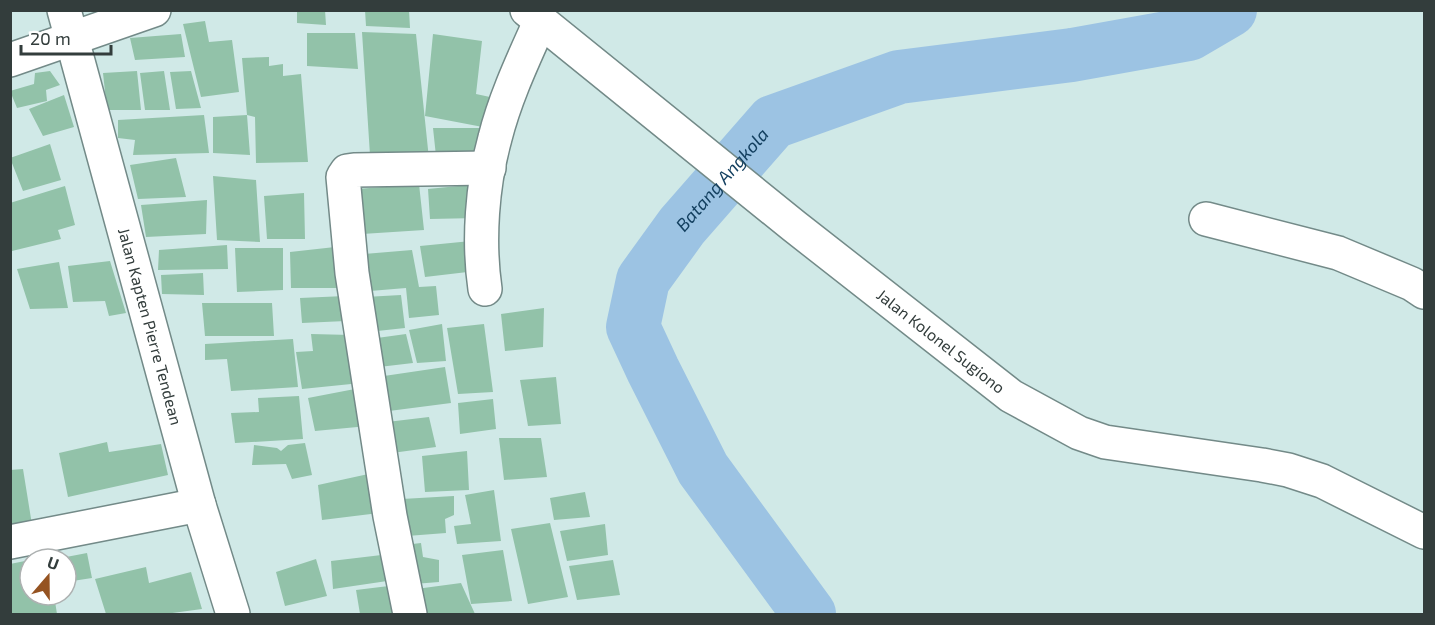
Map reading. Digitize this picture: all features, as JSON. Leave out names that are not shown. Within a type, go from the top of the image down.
[{"type":"street","points":[[10,60],[68,24],[154,10]]},
{"type":"street","points":[[485,289],[481,245],[494,138],[533,16]]},
{"type":"street","name":"Jalan Kolonel Sugiono","points":[[533,16],[794,226],[1011,396],[1079,433],[1105,442],[1262,465],[1305,475],[1322,481],[1425,532]]},
{"type":"street","name":"Jalan Kapten Pierre Tendean","points":[[68,24],[199,506],[233,615]]},
{"type":"street","points":[[410,615],[390,516],[352,273],[343,177],[344,173],[349,171],[489,168]]},
{"type":"street","points":[[1206,219],[1338,253],[1412,284],[1425,292]]},
{"type":"street","points":[[10,542],[199,506]]},
{"type":"building","points":[[297,10],[325,10],[326,25],[297,23]]},
{"type":"building","points":[[365,10],[409,10],[410,28],[366,26]]},
{"type":"building","points":[[205,21],[209,42],[232,40],[239,92],[201,97],[183,24]]},
{"type":"building","points":[[362,32],[416,34],[429,159],[370,155]]},
{"type":"building","points":[[307,33],[355,33],[358,69],[307,66]]},
{"type":"building","points":[[181,34],[185,57],[135,60],[130,38]]},
{"type":"building","points":[[433,34],[482,41],[476,94],[490,97],[490,128],[485,156],[436,156],[433,128],[488,128],[425,116]]},
{"type":"building","points":[[269,57],[269,66],[283,64],[283,76],[301,74],[308,162],[256,163],[255,117],[247,115],[242,58]]},
{"type":"building","points":[[50,71],[60,85],[46,90],[47,101],[17,108],[10,91],[34,84],[35,73]]},
{"type":"building","points":[[137,71],[141,110],[107,110],[103,73]]},
{"type":"building","points":[[164,71],[170,110],[145,110],[140,73]]},
{"type":"building","points":[[191,71],[201,108],[176,109],[170,72]]},
{"type":"building","points":[[64,95],[74,127],[43,136],[29,109]]},
{"type":"building","points":[[204,115],[209,153],[133,155],[135,140],[118,138],[118,120]]},
{"type":"building","points":[[247,115],[250,155],[213,153],[213,117]]},
{"type":"building","points":[[50,144],[61,180],[23,191],[10,158]]},
{"type":"building","points":[[176,158],[186,197],[138,199],[130,165]]},
{"type":"building","points":[[213,176],[256,180],[260,242],[217,240]]},
{"type":"building","points":[[419,184],[424,230],[362,234],[357,189]]},
{"type":"building","points":[[478,184],[477,218],[430,219],[428,189]]},
{"type":"building","points":[[65,186],[75,225],[58,230],[61,239],[12,251],[10,203]]},
{"type":"building","points":[[304,193],[305,239],[267,239],[264,196]]},
{"type":"building","points":[[207,200],[206,234],[146,237],[141,205]]},
{"type":"building","points":[[471,241],[476,271],[425,277],[420,246]]},
{"type":"building","points":[[227,245],[228,269],[158,270],[159,250]]},
{"type":"building","points":[[335,247],[340,288],[291,288],[290,252]]},
{"type":"building","points":[[235,248],[283,248],[283,290],[237,292]]},
{"type":"building","points":[[412,250],[419,287],[436,286],[439,315],[409,318],[406,288],[370,291],[364,254]]},
{"type":"building","points":[[110,261],[126,313],[109,316],[105,301],[73,302],[68,266]]},
{"type":"building","points":[[59,262],[68,308],[30,309],[17,269]]},
{"type":"building","points":[[203,273],[204,295],[162,294],[161,275]]},
{"type":"building","points":[[401,295],[405,328],[368,332],[365,297]]},
{"type":"building","points":[[345,296],[346,321],[302,323],[300,298]]},
{"type":"building","points":[[202,303],[272,303],[274,336],[205,336]]},
{"type":"building","points":[[544,308],[543,347],[505,351],[501,314]]},
{"type":"building","points":[[442,324],[446,361],[417,363],[409,330]]},
{"type":"building","points":[[484,324],[493,392],[458,394],[447,328]]},
{"type":"building","points":[[311,334],[351,335],[361,383],[302,389],[296,352],[313,351]]},
{"type":"building","points":[[406,334],[413,363],[379,367],[377,338]]},
{"type":"building","points":[[293,339],[298,387],[231,391],[227,359],[205,360],[205,344]]},
{"type":"building","points":[[445,367],[451,403],[389,411],[384,376]]},
{"type":"building","points":[[556,377],[561,424],[528,426],[520,380]]},
{"type":"building","points":[[360,388],[368,426],[315,431],[308,398]]},
{"type":"building","points":[[299,396],[303,439],[235,443],[231,413],[259,412],[258,398]]},
{"type":"building","points":[[493,399],[496,429],[460,434],[458,403]]},
{"type":"building","points":[[429,417],[436,447],[392,453],[387,422]]},
{"type":"building","points":[[499,438],[541,438],[547,477],[504,480]]},
{"type":"building","points":[[107,442],[109,452],[161,444],[168,475],[68,497],[59,453]]},
{"type":"building","points":[[305,443],[312,475],[292,479],[286,464],[252,465],[254,445],[277,448],[281,451],[288,445]]},
{"type":"building","points":[[467,451],[469,490],[425,492],[422,456]]},
{"type":"building","points":[[23,469],[33,531],[10,532],[10,470]]},
{"type":"building","points":[[373,473],[379,513],[322,520],[318,485]]},
{"type":"building","points":[[494,490],[501,541],[457,544],[454,526],[471,524],[465,495]]},
{"type":"building","points":[[585,492],[590,517],[554,520],[550,498]]},
{"type":"building","points":[[454,496],[454,515],[445,519],[446,533],[407,536],[402,499]]},
{"type":"building","points":[[550,523],[568,597],[528,604],[511,529]]},
{"type":"building","points":[[605,524],[608,555],[567,561],[560,531]]},
{"type":"building","points":[[421,543],[423,557],[439,560],[439,582],[414,584],[404,545]]},
{"type":"building","points":[[503,550],[512,601],[471,604],[462,555]]},
{"type":"building","points":[[87,553],[92,578],[78,580],[78,555]]},
{"type":"building","points":[[390,554],[394,580],[333,589],[331,561]]},
{"type":"building","points":[[316,559],[327,596],[285,606],[276,572]]},
{"type":"building","points":[[613,560],[620,595],[577,600],[569,566]]},
{"type":"building","points":[[18,562],[18,607],[56,607],[57,614],[10,614],[10,564]]},
{"type":"building","points":[[146,567],[149,583],[191,572],[202,609],[165,614],[106,614],[95,579]]},
{"type":"building","points":[[461,583],[475,614],[419,614],[416,589]]},
{"type":"building","points":[[397,585],[401,614],[360,614],[356,590]]},
{"type":"waterway","name":"Batang Angkola","points":[[809,614],[703,469],[653,370],[633,327],[643,280],[682,226],[773,122],[899,77],[1072,55],[1189,34],[1230,10]]}]
